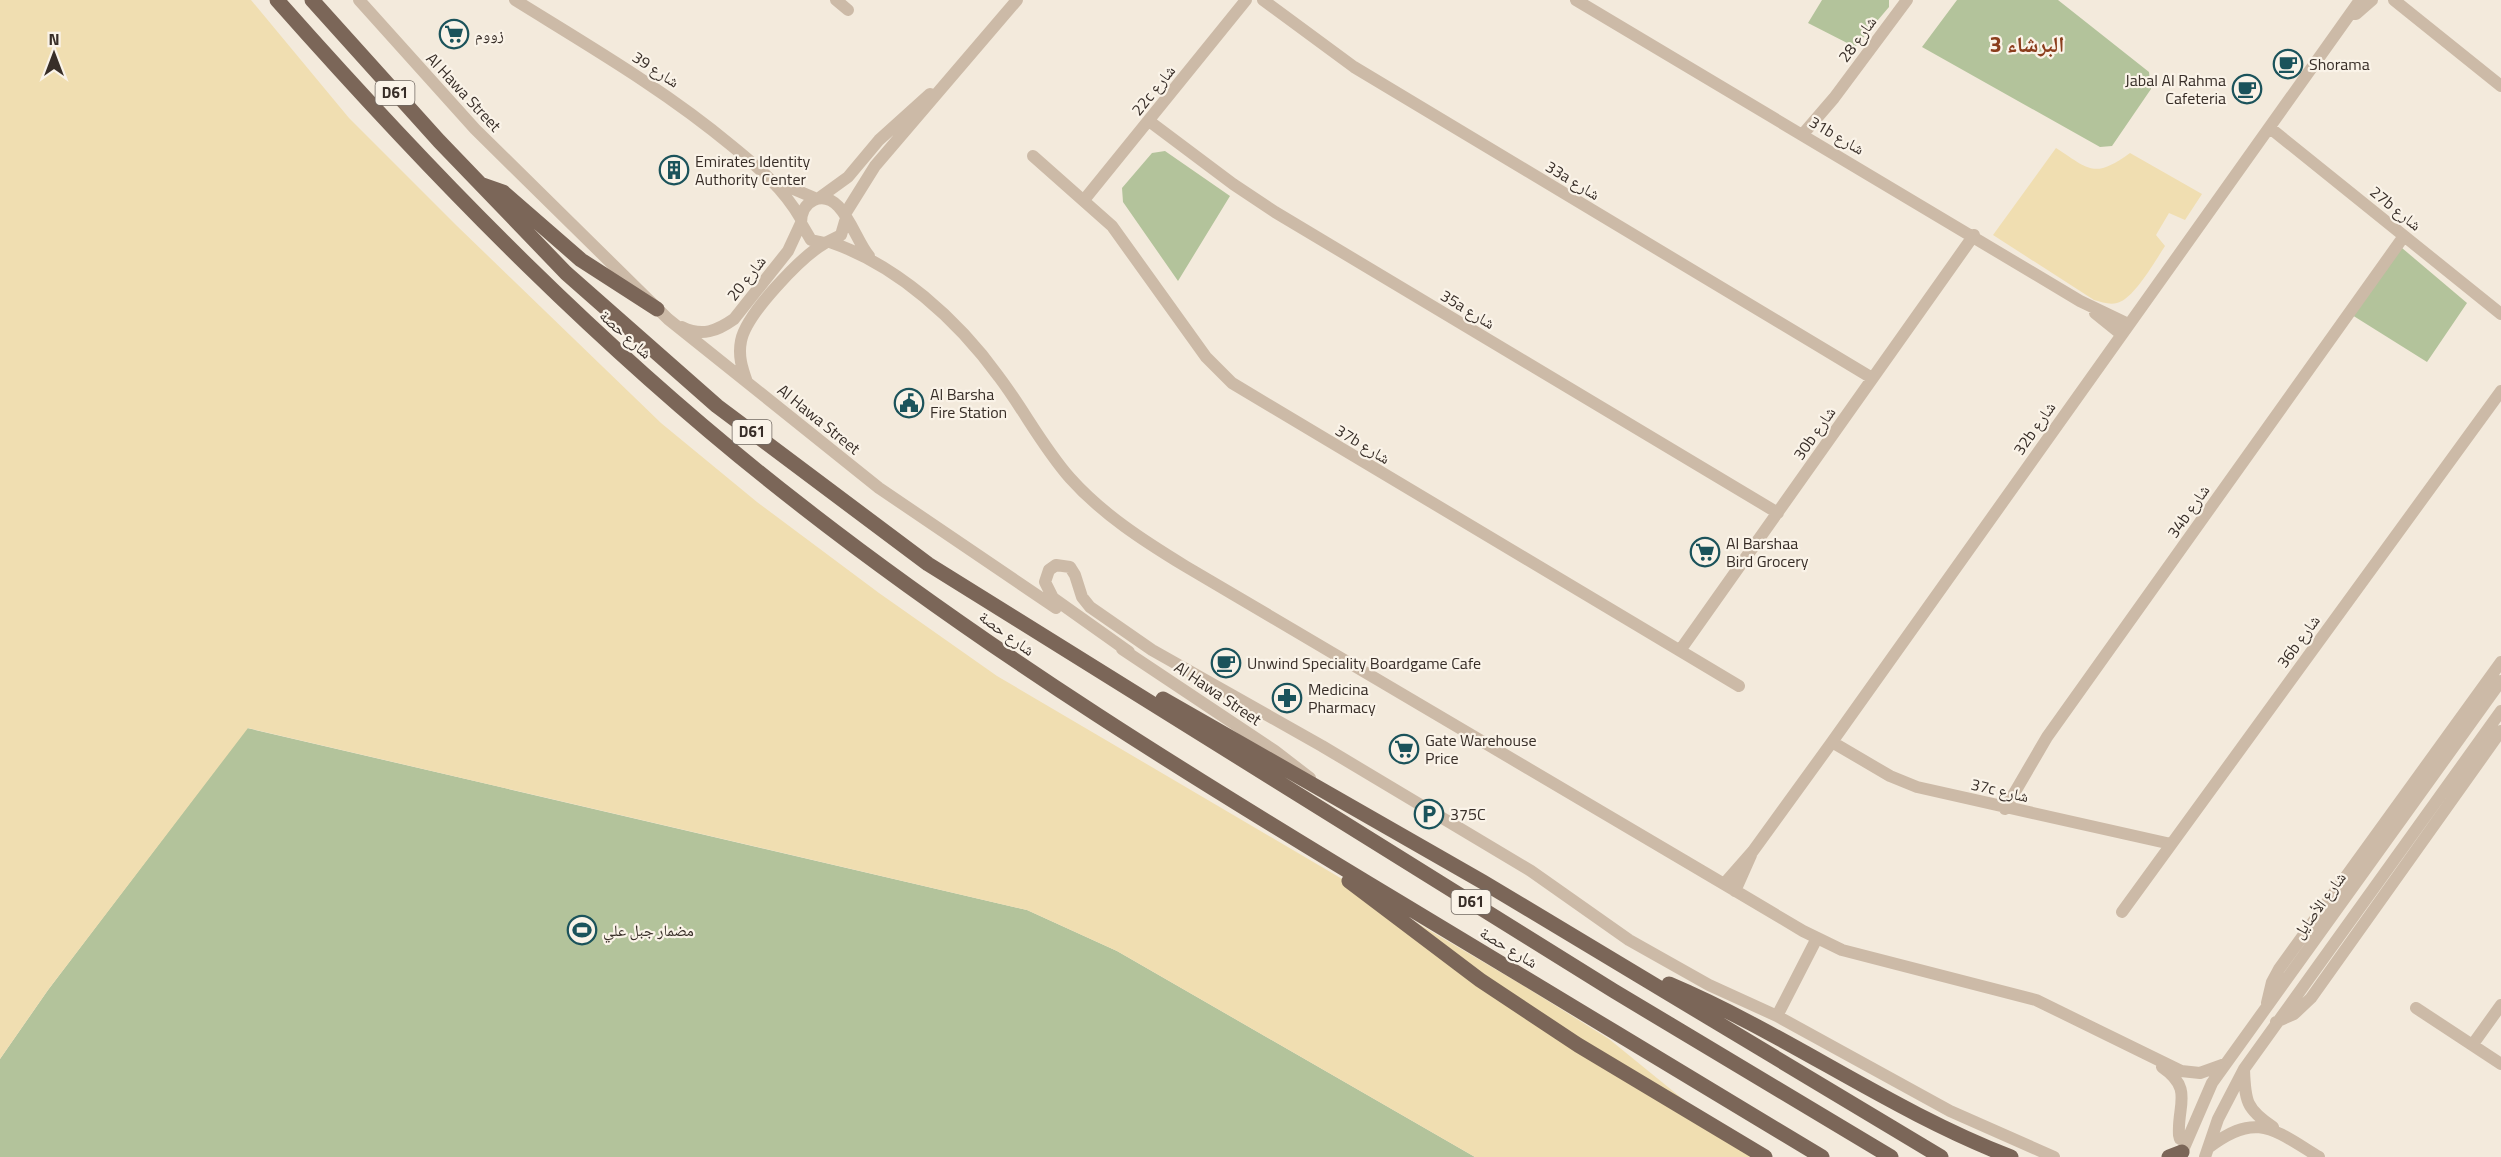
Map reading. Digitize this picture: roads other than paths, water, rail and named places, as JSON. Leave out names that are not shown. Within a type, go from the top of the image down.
[{"type":"main road","name":"شارع حصة","points":[[277,0],[416,153],[509,248],[638,370],[757,470],[849,542],[991,645],[1116,728],[1305,845],[1822,1157]]},
{"type":"main road","name":"شارع حصة","points":[[312,0],[343,37],[566,273],[717,406],[928,564],[1614,991],[1891,1157]]},
{"type":"main road","points":[[481,184],[503,192],[580,260],[663,314]]},
{"type":"main road","name":"شارع حصة","points":[[1054,642],[1108,667],[1483,882],[1621,965]]},
{"type":"main road","points":[[1305,845],[1390,914],[1480,980],[1578,1045],[1765,1157]]},
{"type":"main road","points":[[1621,965],[1728,1012],[1913,1113],[2011,1157]]},
{"type":"main road","name":"D61","points":[[1621,965],[1941,1157]]},
{"type":"street","name":"Al Hawa Street","points":[[359,0],[475,129],[663,314],[879,488],[1026,589],[1105,641],[1129,652],[1290,762],[1305,773],[1319,790]]},
{"type":"street","name":"شارع 39","points":[[515,0],[654,87],[771,178],[818,199]]},
{"type":"street","points":[[836,0],[848,10]]},
{"type":"street","points":[[828,243],[844,230],[845,216],[870,173],[1017,0]]},
{"type":"street","name":"22c شارع","points":[[1084,200],[1246,0]]},
{"type":"street","name":"33a شارع","points":[[1263,0],[1354,67],[1872,378]]},
{"type":"street","name":"31b شارع","points":[[1576,0],[1974,235],[2125,329]]},
{"type":"street","name":"شارع 28","points":[[1808,137],[1907,0]]},
{"type":"street","name":"32b شارع","points":[[1729,888],[1753,851],[2360,0]]},
{"type":"street","name":"32b شارع","points":[[2343,25],[2372,0]]},
{"type":"street","points":[[2394,0],[2501,86]]},
{"type":"street","points":[[951,75],[879,140],[848,177],[806,206],[801,221],[811,240],[828,243],[871,260],[931,304],[972,343],[1000,377],[1059,465],[1082,491],[1120,523],[1185,566],[1816,938],[1869,959],[2036,1000],[2136,1050],[2187,1072],[2206,1071],[2224,1064]]},
{"type":"street","name":"35a شارع","points":[[1149,121],[1233,184],[1275,212],[1778,513]]},
{"type":"street","name":"27b شارع","points":[[2270,128],[2501,314]]},
{"type":"street","name":"37b شارع","points":[[1033,156],[1084,200],[1124,240],[1206,357],[1232,384],[1681,649],[1739,686]]},
{"type":"street","name":"شارع 39","points":[[771,178],[801,221]]},
{"type":"street","points":[[818,199],[832,200],[845,216],[871,260]]},
{"type":"street","name":"شارع 20","points":[[663,314],[693,332],[704,333],[723,327],[734,320],[788,251],[801,221]]},
{"type":"street","name":"30b شارع","points":[[1681,649],[1974,235]]},
{"type":"street","name":"34b شارع","points":[[2005,809],[2047,737],[2404,236]]},
{"type":"street","name":"شارع 20","points":[[747,382],[740,355],[746,326],[799,262],[828,243]]},
{"type":"street","name":"36b شارع","points":[[2122,912],[2501,391]]},
{"type":"street","points":[[1129,652],[1053,598],[1045,582],[1049,570],[1056,565],[1070,567],[1076,575],[1082,597],[1090,607],[1174,664],[1322,746],[1531,871],[1612,930],[1655,956],[1709,985],[1777,1016],[1950,1111],[2054,1157]]},
{"type":"street","points":[[2267,1007],[2270,990],[2279,969],[2501,662]]},
{"type":"street","name":"شارع الأصايل","points":[[2180,1152],[2203,1099],[2224,1064],[2501,681]]},
{"type":"street","name":"شارع الأصايل","points":[[2206,1153],[2226,1102],[2244,1069],[2275,1022],[2501,711]]},
{"type":"street","points":[[2275,1022],[2294,1014],[2311,998],[2501,730]]},
{"type":"street","name":"37c شارع","points":[[1832,742],[1903,782],[2005,809],[2171,844]]},
{"type":"street","points":[[2464,762],[2484,754],[2501,752]]},
{"type":"street","points":[[1777,1016],[1816,938]]},
{"type":"street","points":[[2473,1044],[2501,1005]]},
{"type":"street","points":[[2416,1008],[2501,1064]]},
{"type":"street","points":[[2136,1050],[2170,1072],[2178,1082],[2183,1100],[2179,1135],[2180,1152]]},
{"type":"street","points":[[2244,1069],[2245,1094],[2249,1106],[2257,1116],[2280,1134],[2319,1157]]},
{"type":"street","points":[[2206,1153],[2227,1133],[2244,1126],[2257,1126],[2280,1134]]},
{"type":"place","name":"زووم","points":[[454,34]]},
{"type":"place","name":"Shorama","points":[[2288,64]]},
{"type":"place","name":"Jabal Al Rahma Cafeteria","points":[[2247,89]]},
{"type":"place","name":"Emirates Identity Authority Center","points":[[674,170]]},
{"type":"place","name":"Al Barsha Fire Station","points":[[909,403]]},
{"type":"place","name":"Al Barshaa Bird Grocery","points":[[1705,552]]},
{"type":"place","name":"Unwind Speciality Boardgame Cafe","points":[[1226,663]]},
{"type":"place","name":"Medicina Pharmacy","points":[[1287,698]]},
{"type":"place","name":"Gate Warehouse Price","points":[[1404,749]]},
{"type":"place","name":"375C","points":[[1429,814]]},
{"type":"place","name":"مضمار جبل علي","points":[[582,930]]},
{"type":"district","name":"البرشاء 3","points":[[2027,44]]}]
